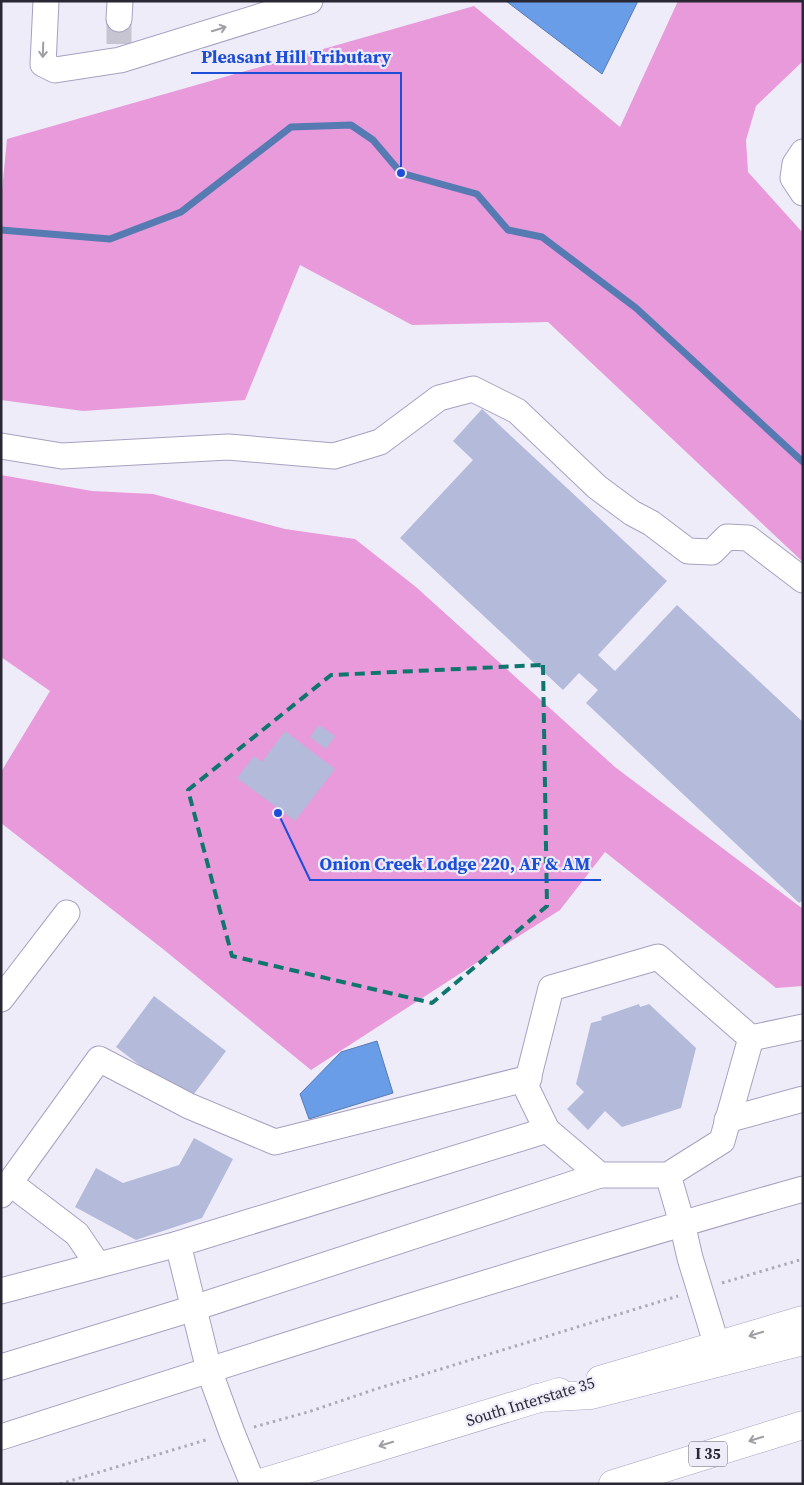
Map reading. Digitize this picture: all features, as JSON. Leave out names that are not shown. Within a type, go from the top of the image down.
[{"type":"main road","name":"South Interstate 35","points":[[258,1484],[537,1398],[803,1320]]},
{"type":"main road","points":[[537,1398],[590,1395],[803,1341]]},
{"type":"main road","name":"I 35","points":[[613,1484],[803,1424]]},
{"type":"lane","points":[[46,1],[43,64],[56,70],[120,55],[310,1]]},
{"type":"lane","points":[[803,152],[795,164],[793,178],[803,193]]},
{"type":"lane","points":[[1,446],[62,456],[228,447],[334,456],[380,442],[439,398],[474,389],[517,411],[597,487],[632,513],[651,523],[688,552],[712,552],[727,537],[748,538],[803,580]]},
{"type":"lane","points":[[1,999],[68,913]]},
{"type":"lane","points":[[600,1175],[547,1130],[526,1087],[551,988],[658,957],[751,1038]]},
{"type":"lane","points":[[751,1038],[803,1027]]},
{"type":"lane","points":[[1,1366],[194,1308],[600,1175],[668,1175],[722,1141],[751,1038]]},
{"type":"lane","points":[[98,1265],[78,1234],[6,1189],[99,1059],[189,1106],[275,1142],[529,1078]]},
{"type":"lane","points":[[727,1120],[803,1099]]},
{"type":"lane","points":[[1,1291],[178,1244],[547,1130]]},
{"type":"lane","points":[[668,1175],[690,1258],[717,1346]]},
{"type":"lane","points":[[1,1437],[209,1370],[682,1223],[803,1188]]},
{"type":"lane","points":[[178,1244],[209,1370],[253,1484]]},
{"type":"path","points":[[60,1484],[308,1412],[431,1372],[803,1259]]},
{"type":"highlighted area","points":[[543,665],[547,906],[432,1003],[232,956],[188,790],[331,675]]},
{"type":"shaded area","points":[[678,1],[803,1],[803,61],[756,106],[746,140],[748,172],[803,233],[803,562],[548,322],[412,325],[300,265],[245,400],[83,411],[1,400],[1,201],[7,139],[474,6],[620,127]]},
{"type":"shaded area","points":[[1,475],[92,491],[153,494],[285,529],[355,539],[416,587],[615,767],[803,909],[803,986],[776,988],[605,852],[560,910],[311,1070],[163,949],[1,823],[1,772],[50,691],[1,657]]},
{"type":"water","points":[[506,1],[638,1],[602,74]]},
{"type":"water","points":[[377,1041],[393,1093],[309,1119],[300,1094],[341,1052]]},
{"type":"building","points":[[482,409],[667,581],[598,655],[615,671],[677,605],[803,722],[803,900],[799,903],[586,703],[598,690],[579,673],[563,690],[400,538],[473,460],[453,441]]},
{"type":"building","points":[[319,725],[335,736],[326,749],[310,737]]},
{"type":"building","points":[[285,731],[335,769],[295,821],[237,778],[254,756],[262,762]]},
{"type":"building","points":[[154,996],[226,1051],[188,1102],[116,1047]]},
{"type":"building","points":[[639,1004],[640,1007],[649,1004],[696,1048],[681,1108],[622,1127],[605,1111],[588,1130],[567,1109],[584,1092],[576,1084],[591,1023],[602,1020],[601,1017]]},
{"type":"building","points":[[194,1138],[233,1159],[202,1218],[136,1240],[75,1207],[96,1168],[123,1183],[179,1165]]},
{"type":"waterway","points":[[1,230],[110,239],[181,212],[291,127],[351,125],[373,140],[401,173],[477,194],[508,230],[542,237],[636,308],[803,462]]},
{"type":"tunnel","points":[[119,19],[119,50]]},
{"type":"place","name":"Pleasant Hill Tributary","points":[[401,173]]},
{"type":"place","name":"Onion Creek Lodge 220, AF & AM","points":[[278,813]]}]
